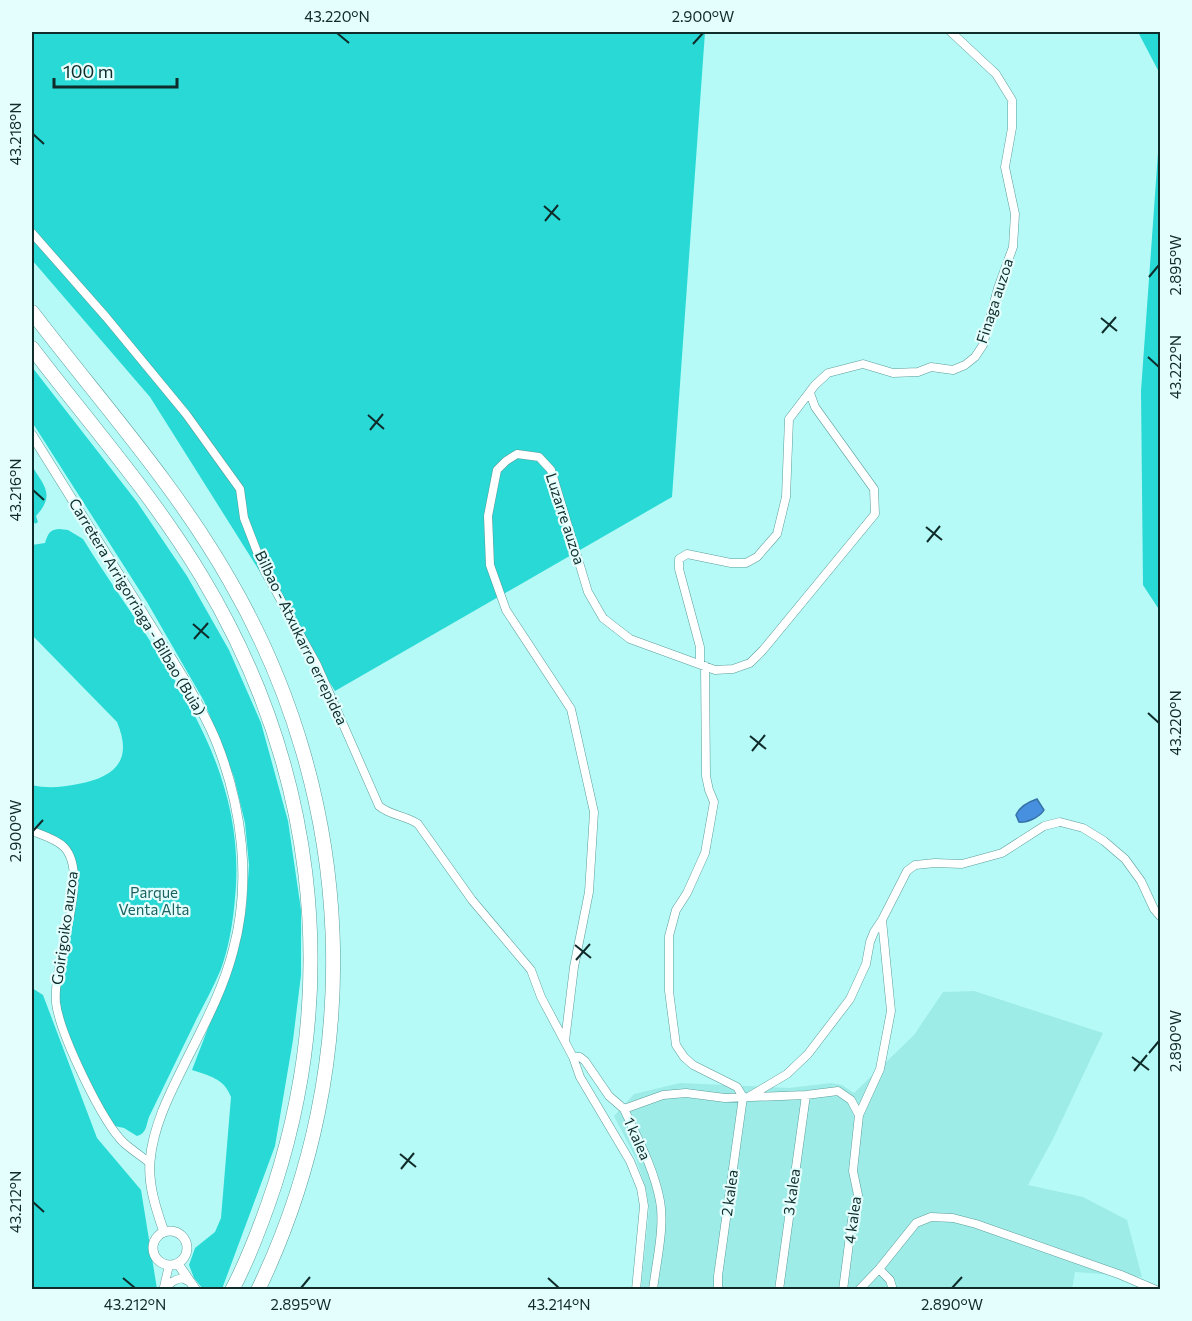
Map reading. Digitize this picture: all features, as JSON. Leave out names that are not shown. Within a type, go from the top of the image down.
[{"type":"highway","points":[[32,312],[155,471],[220,564],[252,621],[276,673],[299,736],[313,787],[330,876],[333,962],[329,1040],[321,1096],[302,1175],[289,1217],[258,1290]]},
{"type":"highway","points":[[32,348],[169,526],[211,591],[237,641],[265,705],[281,751],[296,813],[308,879],[312,958],[305,1059],[286,1152],[267,1210],[232,1290]]},
{"type":"street","name":"Finaga auzoa","points":[[702,665],[700,647],[679,569],[679,559],[687,554],[731,564],[746,563],[757,556],[777,534],[786,497],[789,419],[810,393],[828,373],[863,364],[893,373],[918,372],[931,367],[953,370],[965,365],[975,357],[983,345],[998,288],[1013,246],[1015,214],[1005,167],[1012,128],[1012,100],[996,74],[951,32]]},
{"type":"street","name":"Bilbao - Atxukarro errepidea","points":[[32,233],[106,317],[186,414],[240,489],[244,518],[264,570],[317,665],[379,806],[388,813],[411,819],[422,828],[472,900],[531,970],[542,997],[573,1057]]},
{"type":"street","name":"Luzarre auzoa","points":[[564,1041],[574,967],[589,892],[594,812],[571,709],[506,610],[490,565],[488,516],[496,470],[517,454],[538,457],[551,470],[588,592],[603,618],[630,639],[715,669],[733,669],[750,663],[764,650],[875,514],[874,489],[815,407],[810,393]]},
{"type":"street","name":"Carretera Arrigorriaga - Bilbao (Buia)","points":[[32,435],[201,709],[225,765],[233,791],[240,831],[243,867],[241,909],[234,950],[219,991],[167,1101],[158,1124],[150,1163],[153,1195],[164,1232]]},
{"type":"street","points":[[702,665],[706,776],[714,802],[705,853],[687,893],[676,910],[669,936],[669,991],[676,1045],[693,1065],[737,1087],[746,1096],[806,1095],[838,1090],[851,1100],[859,1115]]},
{"type":"street","points":[[746,1096],[794,1067],[808,1054],[840,1013],[860,980],[870,942],[908,871],[915,865],[962,864],[1002,853],[1044,826],[1060,822],[1083,828],[1104,841],[1125,859],[1141,881],[1154,909],[1161,916]]},
{"type":"street","name":"Goirigoiko auzoa","points":[[32,831],[64,846],[74,864],[73,897],[58,968],[56,1003],[60,1019],[99,1110],[123,1143],[150,1163]]},
{"type":"street","points":[[859,1115],[880,1069],[891,1011],[882,920]]},
{"type":"street","points":[[624,1109],[609,1096],[585,1061],[580,1057],[573,1057],[580,1077],[630,1161],[641,1188],[644,1206],[643,1227],[636,1290]]},
{"type":"street","name":"1 kalea","points":[[653,1290],[660,1227],[660,1202],[646,1155],[624,1109],[663,1095],[686,1093],[725,1098],[746,1096]]},
{"type":"street","name":"3 kalea","points":[[779,1290],[806,1095]]},
{"type":"street","name":"2 kalea","points":[[718,1290],[718,1276],[746,1096]]},
{"type":"street","name":"4 kalea","points":[[843,1290],[852,1220],[858,1195],[853,1171],[859,1115]]},
{"type":"street","points":[[859,1290],[916,1223],[931,1217],[938,1217],[976,1224],[1099,1267],[1156,1290]]},
{"type":"street","points":[[164,1290],[174,1265],[185,1257],[187,1251],[186,1240],[174,1231],[164,1232],[155,1240],[153,1253],[158,1260],[174,1265],[196,1290]]},
{"type":"street","points":[[879,1269],[890,1281],[892,1290]]},
{"type":"street","points":[[164,1290],[175,1280],[182,1278],[188,1281]]},
{"type":"shaded area","points":[[1037,799],[1044,810],[1042,813],[1019,822],[1016,815],[1020,809]]},
{"type":"shaded area","points":[[974,991],[1103,1033],[1053,1139],[1028,1185],[1083,1197],[1127,1220],[1142,1277],[1075,1272],[1072,1290],[641,1289],[649,1209],[646,1189],[636,1159],[614,1116],[634,1094],[680,1083],[789,1088],[831,1083],[842,1085],[854,1093],[914,1035],[943,992]]},
{"type":"green space","points":[[32,32],[705,32],[672,497],[335,691],[150,397],[32,260]]},
{"type":"green space","points":[[1138,32],[1160,32],[1160,74]]},
{"type":"green space","points":[[1160,125],[1160,611],[1143,585],[1141,391]]},
{"type":"green space","points":[[32,367],[137,502],[187,576],[229,650],[261,723],[288,821],[301,910],[301,975],[293,1040],[275,1146],[222,1289],[203,1289],[194,1278],[189,1265],[195,1248],[215,1232],[221,1218],[231,1097],[220,1082],[192,1070],[238,950],[246,909],[249,865],[245,823],[234,777],[204,701],[147,602],[32,422]]},
{"type":"green space","points":[[32,466],[47,496],[42,509],[36,516],[38,522],[35,524],[32,517]]},
{"type":"green space","name":"Parque Venta Alta","points":[[59,529],[68,530],[83,539],[166,665],[190,707],[212,751],[227,797],[235,846],[233,916],[221,969],[149,1117],[146,1128],[137,1136],[124,1128],[110,1125],[99,1110],[56,1003],[75,873],[64,846],[32,831],[32,785],[61,787],[102,777],[118,765],[123,747],[117,722],[32,635],[32,545],[45,543],[49,533]]},
{"type":"green space","points":[[32,988],[43,995],[97,1138],[141,1190],[157,1289],[32,1289]]}]
